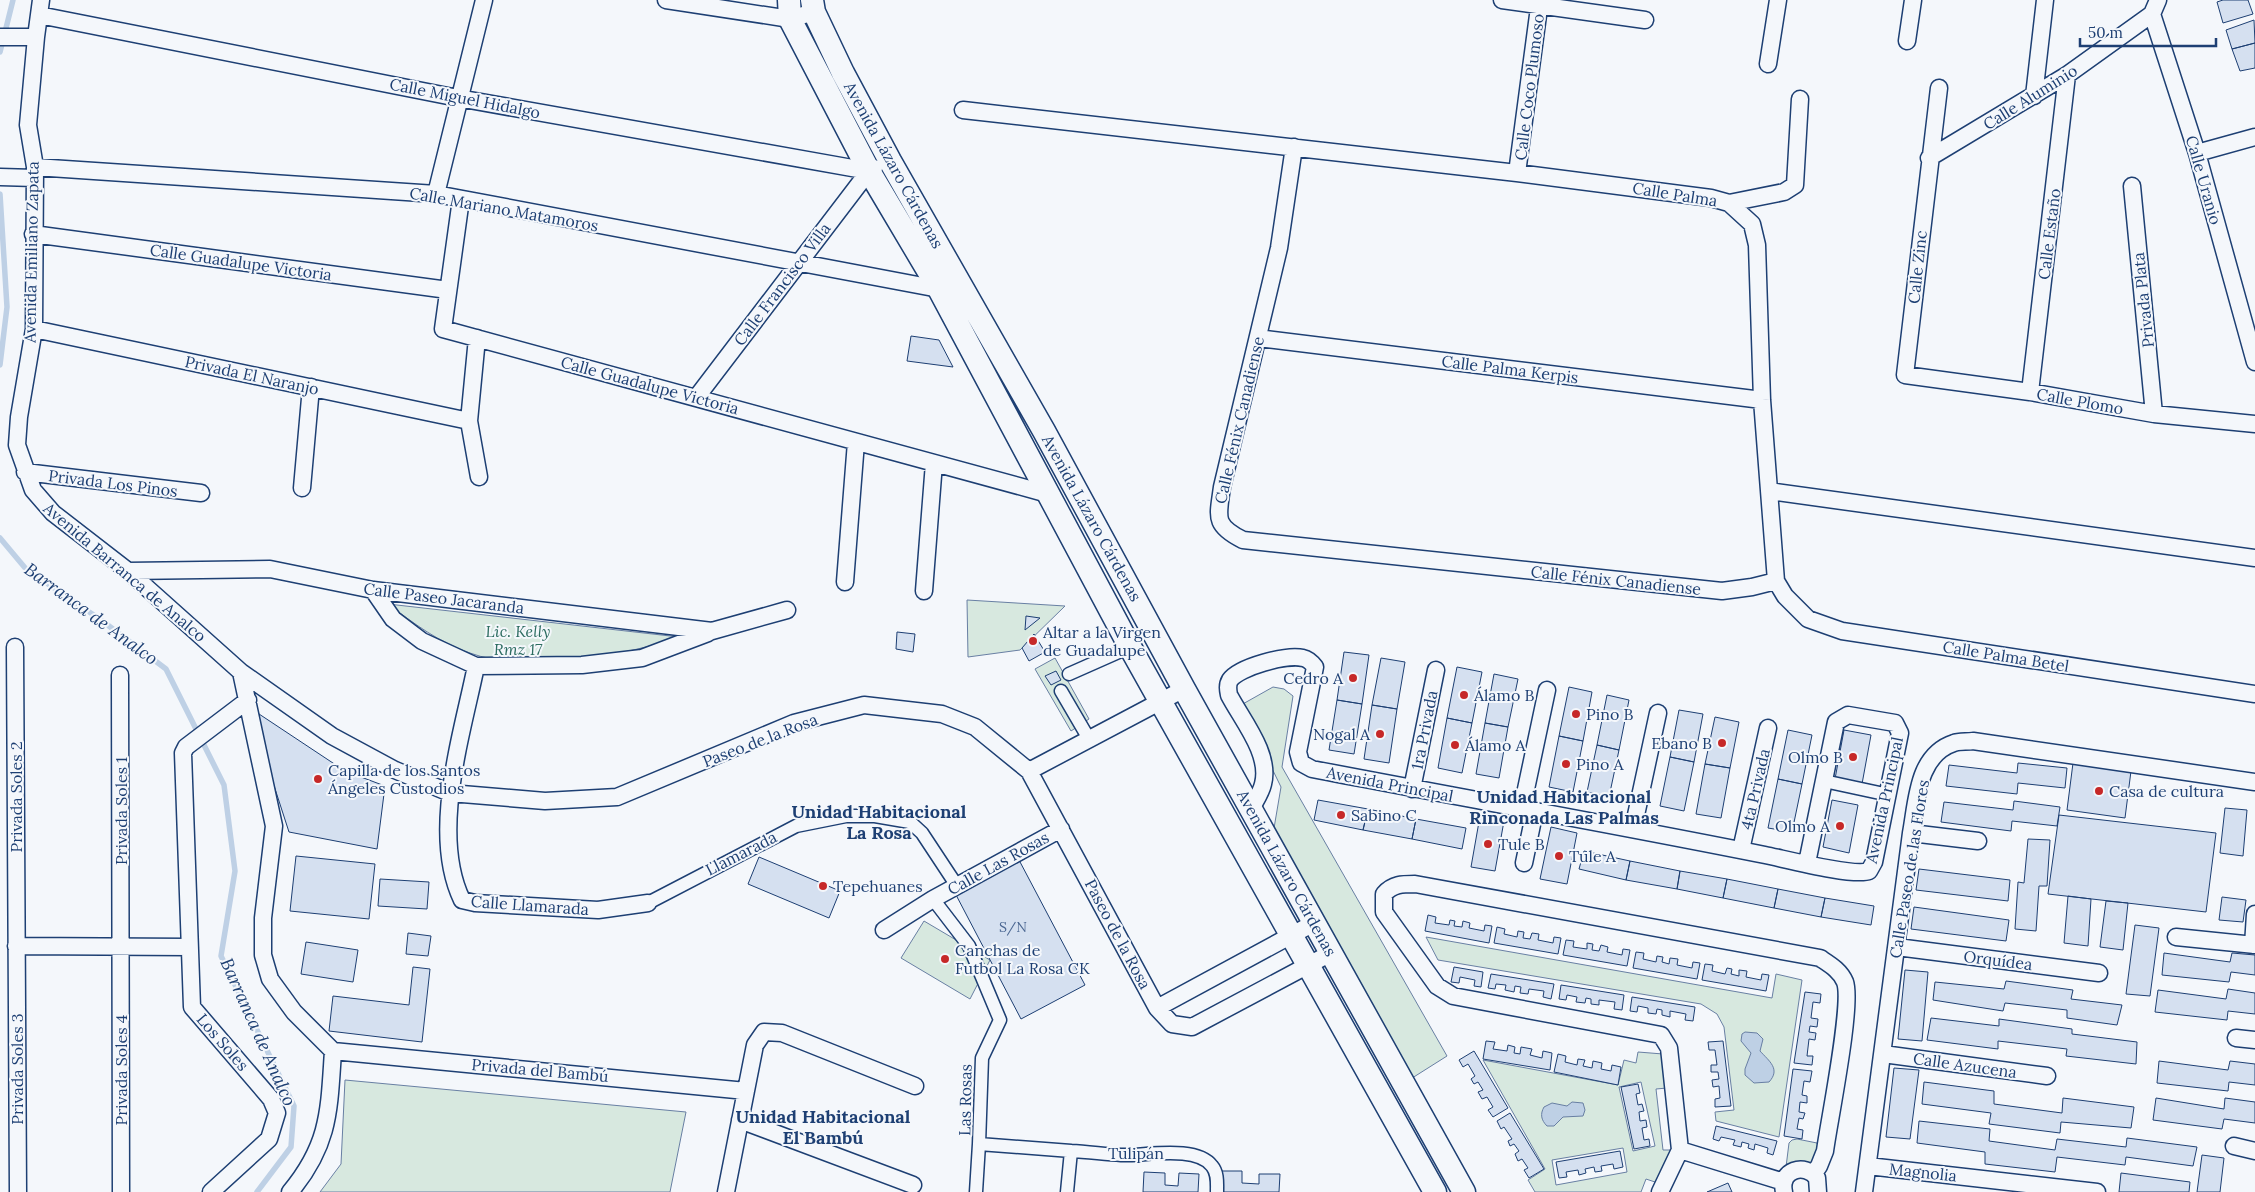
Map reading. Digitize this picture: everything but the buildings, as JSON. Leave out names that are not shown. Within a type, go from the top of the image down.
[{"type":"main road","name":"Avenida Lázaro Cárdenas","points":[[813,6],[890,161],[1044,431],[1184,689],[1464,1192]]},
{"type":"main road","name":"Avenida Lázaro Cárdenas","points":[[790,10],[869,171],[939,290],[1160,702],[1435,1192]]},
{"type":"street","points":[[436,194],[458,98],[484,0]]},
{"type":"street","points":[[666,0],[790,10],[813,6]]},
{"type":"street","points":[[779,0],[790,10]]},
{"type":"street","points":[[1502,0],[1540,3],[1645,20]]},
{"type":"street","points":[[1768,64],[1778,0]]},
{"type":"street","points":[[1907,41],[1913,0]]},
{"type":"street","points":[[2034,96],[2046,0]]},
{"type":"street","name":"Calle Coco Plumoso","points":[[1517,173],[1540,3]]},
{"type":"street","name":"Calle Aluminio","points":[[1929,158],[2067,75],[2155,7]]},
{"type":"street","name":"Calle Uranio","points":[[2155,7],[2255,362]]},
{"type":"street","name":"Calle Miguel Hidalgo","points":[[40,8],[458,98],[869,171]]},
{"type":"street","name":"Avenida Emiliano Zapata","points":[[25,472],[17,445],[34,329],[33,234],[28,125],[29,37],[40,8]]},
{"type":"street","points":[[0,37],[29,37]]},
{"type":"street","name":"Calle Estaño","points":[[2030,392],[2067,75]]},
{"type":"street","name":"Calle Zinc","points":[[1905,375],[1929,158],[1939,88]]},
{"type":"street","points":[[1729,203],[1784,192],[1795,185],[1800,99]]},
{"type":"street","points":[[963,110],[1294,147]]},
{"type":"street","points":[[2197,153],[2255,137]]},
{"type":"street","name":"Calle Palma","points":[[1294,147],[1517,173],[1710,198],[1729,203],[1752,224],[1757,245],[1762,400],[1776,580]]},
{"type":"street","name":"Calle Fénix Canadiense","points":[[1294,147],[1279,248],[1222,487],[1218,515],[1225,531],[1243,540],[1722,591],[1752,587],[1776,580]]},
{"type":"street","points":[[869,171],[890,161]]},
{"type":"street","name":"Calle Francisco Villa","points":[[696,398],[869,171]]},
{"type":"street","name":"Calle Mariano Matamoros","points":[[0,177],[30,174],[436,194],[799,261],[939,290]]},
{"type":"street","name":"Privada Plata","points":[[2132,186],[2154,414]]},
{"type":"street","points":[[448,290],[461,199]]},
{"type":"street","name":"Calle Guadalupe Victoria","points":[[33,234],[448,290],[443,329],[1048,494]]},
{"type":"street","name":"Privada El Naranjo","points":[[34,329],[469,421]]},
{"type":"street","points":[[477,338],[469,421],[479,477]]},
{"type":"street","name":"Calle Palma Kerpis","points":[[1258,338],[1762,400]]},
{"type":"street","name":"Calle Plomo","points":[[1905,375],[2030,392],[2154,414],[2255,424]]},
{"type":"street","points":[[302,488],[311,387]]},
{"type":"street","points":[[846,582],[856,442]]},
{"type":"street","points":[[924,591],[934,463]]},
{"type":"street","name":"Privada Los Pinos","points":[[25,472],[201,493]]},
{"type":"street","name":"Avenida Barranca de Analco","points":[[25,472],[33,490],[53,513],[128,571],[241,672]]},
{"type":"street","points":[[1769,491],[2255,558]]},
{"type":"street","name":"Calle Paseo Jacaranda","points":[[128,571],[270,569],[372,590],[712,631],[787,610]]},
{"type":"street","name":"Calle Palma Betel","points":[[1776,580],[1785,596],[1808,619],[1842,631],[2255,694]]},
{"type":"street","points":[[372,590],[393,619],[422,641],[476,666],[582,665],[642,658],[712,631]]},
{"type":"street","name":"Privada Soles 2","points":[[15,647],[16,946]]},
{"type":"street","points":[[1069,674],[1130,647]]},
{"type":"street","name":"Avenida Principal","points":[[1251,809],[1263,785],[1264,767],[1260,752],[1229,696],[1228,685],[1230,679],[1240,673],[1278,659],[1303,658],[1315,667],[1298,752],[1304,766],[1312,769],[1858,873],[1869,871],[1874,862],[1900,733],[1898,725],[1889,721],[1848,715],[1841,717],[1836,722],[1807,863]]},
{"type":"street","points":[[450,793],[476,666]]},
{"type":"street","name":"1ra Privada","points":[[1412,789],[1436,670]]},
{"type":"street","points":[[241,672],[274,826],[263,918],[263,955],[270,979],[289,1005],[333,1051],[328,1123],[318,1152],[304,1176],[290,1192]]},
{"type":"street","name":"Paseo de la Rosa","points":[[241,672],[332,736],[396,770],[450,793],[545,800],[617,798],[794,723],[864,705],[942,714],[975,727],[1029,771],[1157,1008],[1172,1024],[1192,1027],[1331,953]]},
{"type":"street","name":"Privada Soles 1","points":[[120,675],[122,947]]},
{"type":"street","points":[[1029,771],[1184,689]]},
{"type":"street","points":[[1524,863],[1529,809],[1547,690]]},
{"type":"street","points":[[1062,691],[1089,739]]},
{"type":"street","name":"Los Soles","points":[[211,1192],[269,1139],[278,1113],[272,1099],[192,1007],[183,753],[186,747],[248,700]]},
{"type":"street","points":[[1634,829],[1658,713]]},
{"type":"street","name":"4ta Privada","points":[[1741,850],[1768,728]]},
{"type":"street","name":"Calle Paseo de las Flores","points":[[1864,1192],[1911,833],[1921,776],[1936,753],[1954,743],[1973,741],[2255,782]]},
{"type":"street","points":[[1824,781],[1889,795]]},
{"type":"street","name":"Calle Llamarada","points":[[450,793],[450,853],[455,885],[462,900],[475,903],[598,910],[648,903]]},
{"type":"street","name":"Llamarada","points":[[648,903],[796,826],[846,816],[875,816],[910,822],[922,833],[957,886]]},
{"type":"street","name":"Calle Las Rosas","points":[[884,930],[933,899],[1062,829]]},
{"type":"street","points":[[1911,833],[1978,841]]},
{"type":"street","points":[[1660,1192],[1680,1150],[1669,1048],[1661,1035],[1453,996],[1445,992],[1437,986],[1384,912],[1384,894],[1390,887],[1401,884],[1415,884],[1820,958],[1835,967],[1845,982],[1846,1008],[1825,1151],[1814,1173]]},
{"type":"street","name":"Las Rosas","points":[[933,899],[969,946],[1000,1020],[982,1058],[979,1144],[1071,1150]]},
{"type":"street","points":[[2176,937],[2254,945],[2255,914]]},
{"type":"street","name":"Paseo de la Rosa","points":[[1157,1008],[1314,923]]},
{"type":"street","points":[[16,946],[190,947]]},
{"type":"street","name":"Privada Soles 3","points":[[16,946],[18,1192]]},
{"type":"street","name":"Privada Soles 4","points":[[121,1192],[122,947]]},
{"type":"street","name":"Orquídea","points":[[1897,947],[2099,973]]},
{"type":"street","points":[[726,1192],[755,1045],[764,1032],[782,1033],[915,1086]]},
{"type":"street","points":[[2236,1038],[2255,1040]]},
{"type":"street","name":"Privada del Bambú","points":[[333,1051],[746,1091]]},
{"type":"street","name":"Calle Azucena","points":[[1883,1054],[2047,1076]]},
{"type":"street","points":[[740,1120],[913,1185]]},
{"type":"street","points":[[976,1192],[979,1144]]},
{"type":"street","points":[[2234,1146],[2255,1151]]},
{"type":"street","points":[[1067,1192],[1071,1150]]},
{"type":"street","name":"Tulipán","points":[[1071,1150],[1124,1155],[1178,1153],[1200,1157],[1212,1165],[1217,1176],[1217,1192]]},
{"type":"street","points":[[1680,1150],[1784,1187],[1791,1172],[1802,1168],[1814,1173],[1819,1183],[1818,1192]]},
{"type":"street","name":"Magnolia","points":[[1868,1166],[2097,1192]]},
{"type":"green space","points":[[967,600],[1065,606],[1020,650],[968,657]]},
{"type":"green space","name":"Lic. Kelly Rmz 17","points":[[388,604],[679,637],[604,656],[545,662],[517,662],[492,659],[459,649],[437,638]]},
{"type":"green space","points":[[1055,658],[1089,719],[1071,731],[1035,669]]},
{"type":"green space","points":[[1273,687],[1284,689],[1293,696],[1282,767],[1447,1056],[1409,1080],[1273,834],[1281,787],[1241,705]]},
{"type":"green space","name":"Canchas de Futbol La Rosa CK","points":[[924,921],[990,960],[970,999],[901,958]]},
{"type":"green space","points":[[1426,937],[1772,998],[1776,974],[1802,980],[1779,1137],[1716,1121],[1715,1112],[1734,1110],[1724,1027],[1717,1014],[1701,1004],[1438,960]]},
{"type":"green space","points":[[1638,1052],[1663,1054],[1667,1088],[1656,1089],[1663,1150],[1674,1150],[1658,1183],[1646,1179],[1641,1192],[1535,1192],[1528,1180],[1545,1169],[1483,1060],[1618,1085],[1624,1060],[1636,1063]],"holes":[[[1641,1082],[1655,1146],[1633,1151],[1619,1087]],[[1623,1148],[1627,1172],[1556,1185],[1552,1160]]]},
{"type":"green space","points":[[345,1080],[686,1112],[670,1192],[320,1192],[341,1164]]},
{"type":"green space","points":[[1797,1139],[1817,1143],[1820,1151],[1810,1165],[1786,1167],[1789,1143]]},
{"type":"water","points":[[1745,1032],[1757,1033],[1763,1039],[1760,1051],[1774,1069],[1769,1082],[1754,1083],[1745,1075],[1745,1069],[1751,1053],[1741,1041],[1742,1034]]},
{"type":"water","points":[[1572,1102],[1583,1103],[1585,1110],[1583,1116],[1563,1117],[1554,1126],[1547,1126],[1545,1124],[1542,1119],[1544,1107],[1552,1103],[1567,1106]]},
{"type":"waterway","name":"Barranca de Analco","points":[[0,52],[13,0]]},
{"type":"waterway","name":"Barranca de Analco","points":[[0,194],[7,307],[0,365]]},
{"type":"waterway","name":"Barranca de Analco","points":[[0,538],[26,569],[101,620],[166,669],[224,785],[235,871],[221,956],[294,1106],[291,1147],[257,1192]]},
{"type":"place","name":"Altar a la Virgen de Guadalupe","points":[[1033,641]]},
{"type":"place","name":"Cedro A","points":[[1353,678]]},
{"type":"place","name":"Álamo B","points":[[1464,695]]},
{"type":"place","name":"Pino B","points":[[1576,714]]},
{"type":"place","name":"Nogal A","points":[[1380,734]]},
{"type":"place","name":"Ebano B","points":[[1722,743]]},
{"type":"place","name":"Álamo A","points":[[1455,745]]},
{"type":"place","name":"Olmo B","points":[[1853,757]]},
{"type":"place","name":"Pino A","points":[[1566,764]]},
{"type":"place","name":"Capilla de los Santos Ángeles Custodios","points":[[318,779]]},
{"type":"place","name":"Casa de cultura","points":[[2099,791]]},
{"type":"place","name":"Sabino C","points":[[1341,815]]},
{"type":"place","name":"Olmo A","points":[[1840,826]]},
{"type":"place","name":"Tule B","points":[[1488,844]]},
{"type":"place","name":"Tule A","points":[[1559,856]]},
{"type":"place","name":"Tepehuanes","points":[[823,886]]},
{"type":"place","name":"Canchas de Futbol La Rosa CK","points":[[945,959]]},
{"type":"district","name":"Unidad Habitacional Rinconada Las Palmas","points":[[1564,808]]},
{"type":"district","name":"Unidad Habitacional La Rosa","points":[[879,822]]},
{"type":"district","name":"Unidad Habitacional El Bambú","points":[[823,1127]]}]
